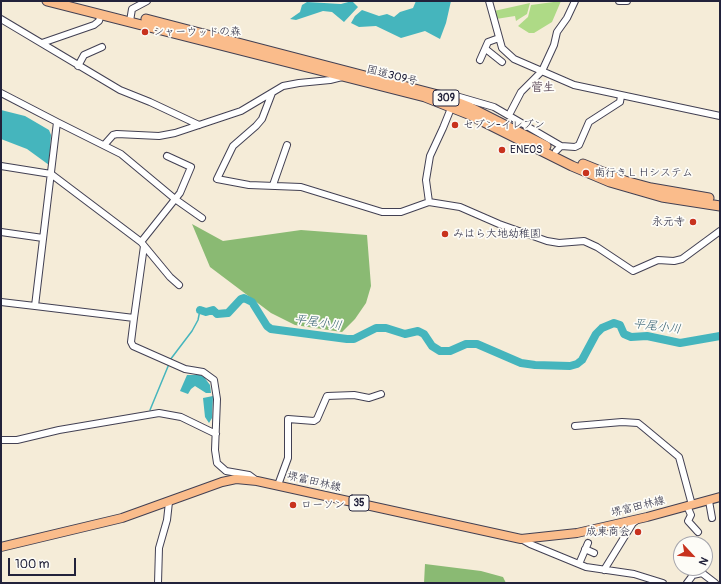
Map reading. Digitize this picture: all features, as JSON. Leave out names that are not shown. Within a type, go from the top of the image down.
[{"type":"highway","name":"国道309号","points":[[47,1],[101,14],[130,18],[404,84],[559,149],[593,169],[625,181],[666,191],[720,200]]},
{"type":"highway","name":"国道309号","points":[[73,1],[344,76],[452,103],[572,166],[610,182],[662,197],[720,206]]},
{"type":"main road","name":"堺富田林線","points":[[1,547],[122,518],[226,481],[241,479],[278,485],[521,539],[564,536],[638,519],[720,497]]},
{"type":"street","points":[[130,18],[132,9],[147,1]]},
{"type":"street","points":[[489,1],[504,51],[514,59],[574,85],[720,116]]},
{"type":"street","points":[[509,115],[521,92],[542,71],[554,45],[557,32],[567,18],[575,1]]},
{"type":"street","points":[[619,1],[627,1]]},
{"type":"street","points":[[42,43],[94,25],[99,21],[101,14]]},
{"type":"street","points":[[1,19],[120,90],[199,125]]},
{"type":"street","points":[[480,60],[488,42],[499,38]]},
{"type":"street","points":[[78,66],[84,55],[102,47]]},
{"type":"street","points":[[487,50],[500,61],[504,51]]},
{"type":"street","points":[[105,144],[113,135],[117,134],[159,136],[199,125],[241,111],[283,86],[330,80],[344,76]]},
{"type":"street","points":[[1,93],[57,122],[105,144],[122,154],[175,199],[202,218]]},
{"type":"street","points":[[272,93],[262,119],[233,146],[217,179],[249,185],[301,187],[382,212],[401,212],[429,202],[460,207],[499,224],[546,241],[559,243],[584,241],[597,247],[633,271],[658,260],[674,261],[682,259],[720,231]]},
{"type":"street","points":[[429,202],[426,180],[430,156],[444,128],[452,103],[456,96],[494,107],[509,115],[559,149],[579,145],[589,122],[620,102],[621,96]]},
{"type":"street","points":[[35,306],[57,122]]},
{"type":"street","points":[[273,185],[287,145]]},
{"type":"street","points":[[167,156],[191,167],[175,199],[142,244],[131,342],[133,346],[170,363],[184,369],[203,372],[214,380],[217,399],[215,458],[221,468],[249,476],[257,481]]},
{"type":"street","points":[[1,166],[51,174],[142,244],[179,285]]},
{"type":"street","points":[[1,232],[43,238]]},
{"type":"street","points":[[1,302],[134,318]]},
{"type":"street","points":[[278,485],[288,458],[288,419],[314,422],[317,419],[327,396],[354,396],[369,398],[381,394]]},
{"type":"street","points":[[1,440],[17,440],[59,430],[159,413],[181,417],[216,434]]},
{"type":"street","points":[[576,426],[622,422],[638,423],[679,457],[690,506],[691,515],[688,521],[698,532]]},
{"type":"street","points":[[709,501],[712,518]]},
{"type":"street","points":[[158,583],[159,548],[167,520],[169,502]]},
{"type":"street","points":[[604,570],[633,523],[637,522],[638,519]]},
{"type":"street","points":[[521,539],[579,564],[604,570],[622,571],[642,580],[663,583]]},
{"type":"street","points":[[579,564],[586,546],[594,553]]},
{"type":"street","points":[[687,583],[693,575],[702,573],[712,578],[715,583]]},
{"type":"green space","points":[[561,1],[552,22],[534,33],[529,33],[518,26],[528,17],[531,5]]},
{"type":"green space","points":[[530,3],[527,14],[516,21],[515,16],[496,19],[494,11]]},
{"type":"green space","points":[[192,224],[223,241],[301,230],[367,235],[371,286],[366,303],[355,319],[342,332],[295,325],[271,313],[210,267]]},
{"type":"green space","points":[[425,564],[481,571],[503,577],[506,583],[424,583]]},
{"type":"water","points":[[352,1],[358,7],[344,22],[332,12],[323,11],[296,20],[290,19],[300,12],[302,5],[307,2],[341,4]]},
{"type":"water","points":[[416,1],[451,1],[446,23],[440,39],[425,31],[401,38],[376,26],[359,27],[351,23],[355,16],[362,10],[379,16],[387,14],[394,17],[400,12],[413,8]]},
{"type":"water","points":[[1,110],[25,116],[49,130],[51,135],[49,165],[27,149],[1,139]]},
{"type":"water","points":[[187,375],[200,375],[204,377],[210,385],[211,393],[206,393],[195,386],[188,394],[180,391]]},
{"type":"water","points":[[213,396],[212,418],[209,423],[205,417],[203,398]]},
{"type":"waterway","name":"平尾小川","points":[[200,310],[206,312],[213,310],[217,314],[228,313],[241,299],[244,298],[252,302],[267,326],[271,329],[347,339],[354,339],[376,328],[386,328],[405,334],[418,331],[424,334],[432,346],[440,351],[450,351],[466,344],[477,344],[521,363],[535,365],[570,366],[577,364],[582,360],[596,334],[602,328],[614,323],[620,325],[624,334],[631,337],[647,336],[680,343],[720,336]]},
{"type":"waterway","points":[[170,360],[192,331],[198,320],[200,310]]},
{"type":"waterway","points":[[150,410],[169,364]]},
{"type":"place","name":"シャーウッドの森","points":[[145,32]]},
{"type":"place","name":"セブン-イレブン","points":[[455,125]]},
{"type":"place","name":"ENEOS","points":[[502,150]]},
{"type":"place","name":"南行きＬＨシステム","points":[[586,173]]},
{"type":"place","name":"永元寺","points":[[693,222]]},
{"type":"place","name":"みはら大地幼稚園","points":[[445,234]]},
{"type":"place","name":"ローソン","points":[[293,505]]},
{"type":"place","name":"成東商会","points":[[638,532]]},
{"type":"district","name":"菅生","points":[[543,88]]}]
